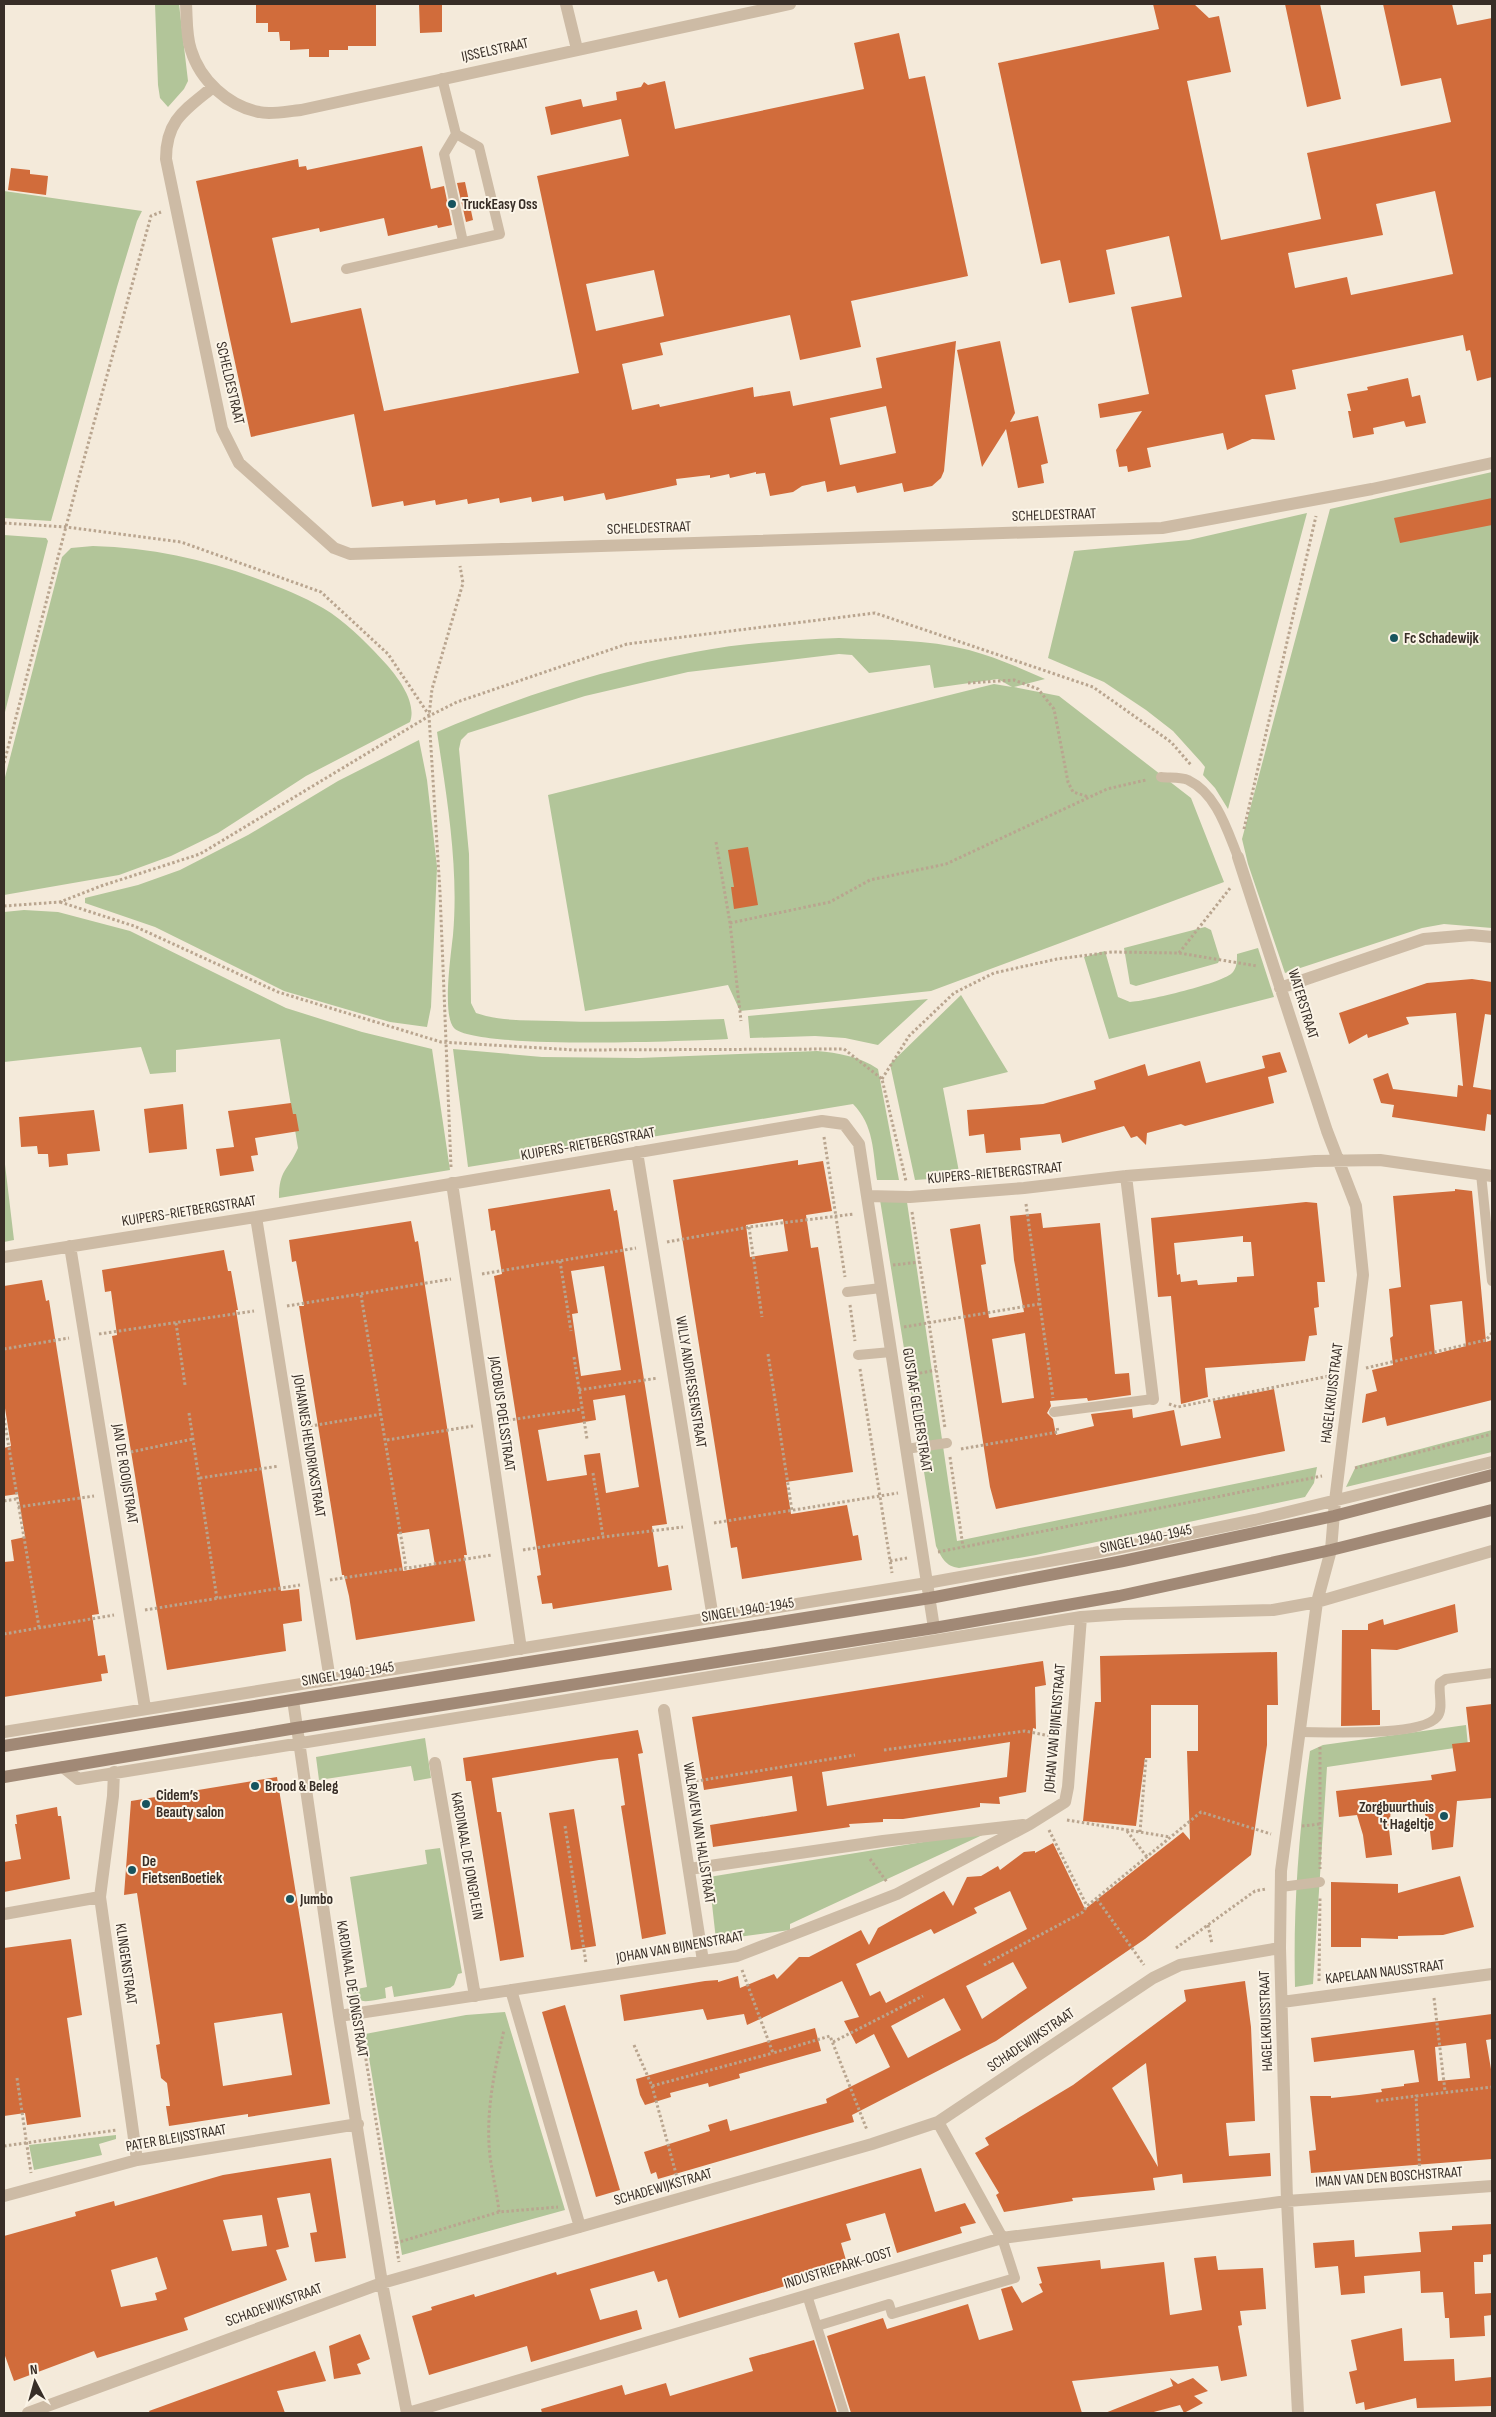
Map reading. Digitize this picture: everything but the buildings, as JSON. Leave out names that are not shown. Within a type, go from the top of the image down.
[{"type":"main road","name":"SINGEL 1940-1945","points":[[4,1746],[930,1598],[1123,1561],[1334,1516],[1492,1475]]},
{"type":"main road","points":[[4,1777],[296,1728],[934,1628],[1120,1596],[1331,1550],[1492,1510]]},
{"type":"street","name":"IJSSELSTRAAT","points":[[186,4],[190,49],[199,68],[213,87],[233,102],[260,113],[301,110],[790,4]]},
{"type":"street","points":[[566,4],[578,49]]},
{"type":"street","name":"SCHELDESTRAAT","points":[[213,87],[179,115],[166,142],[166,159],[222,429],[239,463],[334,548],[350,554],[1162,528],[1320,499],[1492,463]]},
{"type":"street","name":"WATERSTRAAT","points":[[1238,857],[1327,1131],[1340,1161]]},
{"type":"street","points":[[1280,988],[1424,939],[1471,935],[1492,938]]},
{"type":"street","name":"KUIPERS-RIETBERGSTRAAT","points":[[4,1256],[256,1217],[822,1121],[844,1124],[859,1144],[867,1196],[910,1197],[1024,1188],[1126,1176],[1315,1161],[1380,1160],[1487,1175]]},
{"type":"street","name":"WILLY ANDRIESSENSTRAAT","points":[[637,1152],[713,1618]]},
{"type":"street","name":"HAGELKRUISSTRAAT","points":[[1298,2413],[1287,2201],[1280,1948],[1281,1887],[1317,1602],[1331,1550],[1338,1472],[1362,1275],[1356,1206],[1340,1161]]},
{"type":"street","points":[[1126,1176],[1153,1399]]},
{"type":"street","name":"JACOBUS POELSSTRAAT","points":[[452,1183],[520,1649]]},
{"type":"street","name":"GUSTAAF GELDERSTRAAT","points":[[867,1196],[934,1628]]},
{"type":"street","name":"JOHANNES HENDRIKXSTRAAT","points":[[256,1217],[330,1680]]},
{"type":"street","name":"JAN DE ROOIJSTRAAT","points":[[70,1246],[131,1612],[145,1708]]},
{"type":"street","name":"SINGEL 1940-1945","points":[[4,1732],[928,1583],[1094,1554],[1335,1501],[1492,1462]]},
{"type":"street","points":[[63,1767],[78,1779],[1081,1617],[1273,1610],[1317,1602],[1492,1551]]},
{"type":"street","name":"JOHAN VAN BIJNENSTRAAT","points":[[340,2016],[736,1956],[896,1894],[1030,1824],[1064,1802],[1068,1787],[1081,1617]]},
{"type":"street","name":"KARDINAAL DE JONGSTRAAT","points":[[293,1700],[382,2283]]},
{"type":"street","name":"WALRAVEN VAN HALLSTRAAT","points":[[664,1710],[703,1961]]},
{"type":"street","name":"KARDINAAL DE JONGPLEIN","points":[[435,1763],[475,1996]]},
{"type":"street","name":"KLINGENSTRAAT","points":[[114,1772],[113,1796],[100,1897],[137,2160]]},
{"type":"street","name":"JOHAN VAN BIJNENSTRAAT","points":[[689,1870],[859,1845],[1030,1824]]},
{"type":"street","points":[[4,1914],[100,1897]]},
{"type":"street","name":"SCHADEWIJKSTRAAT","points":[[28,2413],[382,2283],[872,2144],[938,2122],[1153,1978],[1180,1965],[1280,1948]]},
{"type":"street","name":"KAPELAAN NAUSSTRAAT","points":[[1282,2002],[1492,1974]]},
{"type":"street","points":[[510,1990],[580,2227]]},
{"type":"street","points":[[938,2122],[1002,2238]]},
{"type":"street","name":"PATER BLEIJSSTRAAT","points":[[4,2196],[137,2160],[358,2124]]},
{"type":"street","name":"IMAN VAN DEN BOSCHSTRAAT","points":[[1287,2201],[1492,2186]]},
{"type":"street","name":"INDUSTRIEPARK-OOST","points":[[407,2413],[1002,2238],[1287,2201]]},
{"type":"street","points":[[382,2283],[407,2413]]},
{"type":"lane","points":[[442,78],[456,134],[444,154],[464,242]]},
{"type":"lane","points":[[346,269],[500,234],[479,146],[456,134]]},
{"type":"lane","points":[[1161,777],[1187,780],[1203,790],[1220,813],[1238,857]]},
{"type":"lane","points":[[1487,1175],[1492,1281]]},
{"type":"lane","points":[[848,1292],[881,1288]]},
{"type":"lane","points":[[858,1355],[891,1352]]},
{"type":"lane","points":[[1054,1412],[1153,1399]]},
{"type":"lane","points":[[906,1449],[948,1447]]},
{"type":"lane","points":[[1300,1732],[1392,1732],[1429,1724],[1438,1716],[1440,1708],[1438,1691],[1440,1683],[1446,1679],[1492,1673]]},
{"type":"lane","points":[[1281,1887],[1320,1882]]},
{"type":"lane","points":[[817,2326],[889,2304],[892,2314],[1015,2278],[1002,2238]]},
{"type":"lane","points":[[807,2295],[844,2413]]},
{"type":"path","points":[[4,763],[151,216],[176,206]]},
{"type":"path","points":[[1238,857],[1320,499]]},
{"type":"path","points":[[4,523],[66,527],[181,542],[321,592],[388,654],[430,716]]},
{"type":"path","points":[[452,1183],[430,716],[432,689],[463,583],[458,551]]},
{"type":"path","points":[[4,906],[60,902],[101,886],[200,854],[430,716],[457,702],[627,644],[875,613],[1093,687],[1171,742],[1193,767],[1200,779],[1203,790]]},
{"type":"path","points":[[968,683],[1014,680],[1038,689],[1054,709],[1068,782],[1074,792],[1089,797]]},
{"type":"path","points":[[730,923],[830,902],[870,880],[946,864],[1107,789],[1161,777]]},
{"type":"path","points":[[716,842],[730,923],[741,1021]]},
{"type":"path","points":[[1178,953],[1231,886],[1247,880]]},
{"type":"path","points":[[60,902],[134,926],[278,992],[446,1042],[574,1050],[844,1049],[882,1079],[910,1197],[963,1547]]},
{"type":"path","points":[[882,1079],[909,1036],[954,993],[994,972],[1056,959],[1112,952],[1178,953],[1275,969]]},
{"type":"path","points":[[948,1447],[1058,1432],[1024,1188]]},
{"type":"path","points":[[4,1349],[361,1295],[466,1276],[560,1262],[748,1227],[869,1212]]},
{"type":"path","points":[[748,1227],[762,1317]]},
{"type":"path","points":[[560,1262],[570,1332]]},
{"type":"path","points":[[878,1267],[920,1262]]},
{"type":"path","points":[[361,1295],[406,1567]]},
{"type":"path","points":[[888,1330],[1039,1304]]},
{"type":"path","points":[[176,1324],[185,1385]]},
{"type":"path","points":[[1153,1399],[1178,1407],[1351,1371],[1486,1340],[1492,1333]]},
{"type":"path","points":[[768,1354],[792,1511]]},
{"type":"path","points":[[574,1357],[587,1439]]},
{"type":"path","points":[[895,1377],[936,1370]]},
{"type":"path","points":[[579,1390],[674,1376]]},
{"type":"path","points":[[189,1413],[218,1598]]},
{"type":"path","points":[[290,1429],[382,1414]]},
{"type":"path","points":[[4,1418],[16,1499],[39,1627]]},
{"type":"path","points":[[890,1562],[1338,1472],[1492,1434]]},
{"type":"path","points":[[105,1457],[193,1439]]},
{"type":"path","points":[[200,1478],[295,1463]]},
{"type":"path","points":[[593,1473],[603,1537]]},
{"type":"path","points":[[4,1634],[406,1567],[792,1511],[913,1490]]},
{"type":"path","points":[[18,1507],[111,1494]]},
{"type":"path","points":[[4,1501],[16,1499]]},
{"type":"path","points":[[884,1750],[1025,1731],[1071,1740]]},
{"type":"path","points":[[1319,1732],[1319,1997]]},
{"type":"path","points":[[675,1784],[855,1755]]},
{"type":"path","points":[[1140,1832],[1146,1758]]},
{"type":"path","points":[[984,1966],[1083,1912],[1087,1906],[1201,1812],[1286,1839]]},
{"type":"path","points":[[1042,1816],[1170,1837]]},
{"type":"path","points":[[1042,1816],[1087,1906]]},
{"type":"path","points":[[565,1826],[588,1979]]},
{"type":"path","points":[[1126,1830],[1147,1857]]},
{"type":"path","points":[[859,1845],[896,1894]]},
{"type":"path","points":[[1170,1952],[1255,1891],[1281,1887]]},
{"type":"path","points":[[1097,1899],[1153,1978]]},
{"type":"path","points":[[736,1956],[773,2053]]},
{"type":"path","points":[[1432,1982],[1445,2091]]},
{"type":"path","points":[[833,2042],[923,1996]]},
{"type":"path","points":[[358,2013],[402,2278]]},
{"type":"path","points":[[499,2212],[489,2145],[493,2076],[506,2022],[518,2016]]},
{"type":"path","points":[[652,2086],[830,2036],[872,2144]]},
{"type":"path","points":[[634,2045],[652,2086],[683,2198]]},
{"type":"path","points":[[16,2078],[33,2188]]},
{"type":"path","points":[[1376,2101],[1445,2091],[1492,2087]]},
{"type":"path","points":[[1416,2096],[1421,2191]]},
{"type":"path","points":[[4,2146],[133,2127]]},
{"type":"path","points":[[396,2243],[499,2212],[574,2205]]},
{"type":"green space","points":[[155,4],[179,4],[188,81],[184,89],[168,107],[160,98],[158,85]]},
{"type":"green space","points":[[4,191],[142,211],[137,221],[117,287],[51,521],[4,518]]},
{"type":"green space","name":"Fc Schadewijk","points":[[1492,472],[1492,928],[1444,924],[1422,928],[1285,973],[1248,864],[1242,839],[1330,509]]},
{"type":"green space","points":[[1307,513],[1228,809],[1215,788],[1203,775],[1205,767],[1173,731],[1104,682],[1048,658],[1074,551],[1189,540]]},
{"type":"green space","points":[[4,535],[46,538],[48,541],[4,716]]},
{"type":"green space","points":[[93,546],[160,552],[203,561],[245,574],[316,604],[331,613],[353,631],[392,671],[409,699],[412,715],[410,722],[306,776],[218,833],[171,856],[119,875],[4,895],[4,781],[62,557],[71,548]]},
{"type":"green space","points":[[839,638],[904,641],[953,646],[988,656],[1045,679],[1014,687],[1059,696],[1191,798],[1224,882],[931,991],[740,1011],[728,985],[585,1011],[548,795],[994,684],[1012,687],[998,679],[934,688],[930,665],[869,673],[852,655],[839,654],[688,672],[585,696],[468,733],[461,740],[459,749],[469,854],[471,1003],[476,1013],[516,1020],[619,1022],[724,1019],[728,1039],[540,1042],[470,1035],[454,1028],[448,1011],[454,910],[453,859],[437,732],[532,695],[596,675],[662,659],[749,644]]},
{"type":"green space","points":[[419,740],[427,780],[437,867],[431,1007],[427,1027],[390,1022],[284,991],[155,927],[85,903],[85,898],[138,885],[180,870],[248,835],[338,781]]},
{"type":"green space","points":[[24,910],[58,912],[130,931],[286,1008],[362,1032],[432,1049],[450,1170],[279,1198],[282,1176],[298,1148],[280,1039],[176,1050],[176,1072],[150,1074],[141,1047],[4,1062],[4,912]]},
{"type":"green space","points":[[1205,927],[1211,930],[1220,959],[1218,963],[1136,986],[1130,984],[1124,948]]},
{"type":"green space","points":[[1258,948],[1274,997],[1109,1039],[1084,957],[1105,951],[1118,997],[1130,1002],[1168,995],[1216,981],[1233,972],[1236,966],[1237,954]]},
{"type":"green space","points":[[961,995],[1008,1072],[943,1088],[960,1177],[915,1180],[890,1064]]},
{"type":"green space","points":[[928,999],[878,1045],[845,1038],[815,1036],[750,1038],[748,1016]]},
{"type":"green space","points":[[453,1049],[542,1057],[639,1058],[817,1051],[848,1056],[878,1069],[899,1180],[877,1180],[869,1130],[860,1112],[853,1104],[468,1167]]},
{"type":"green space","points":[[4,1156],[14,1240],[4,1242]]},
{"type":"green space","points":[[880,1200],[907,1202],[957,1541],[1317,1467],[1314,1483],[1305,1497],[1036,1555],[959,1568],[947,1563],[936,1546]]},
{"type":"green space","points":[[1492,1430],[1492,1452],[1346,1487],[1356,1466]]},
{"type":"green space","points":[[1466,1725],[1468,1746],[1327,1767],[1313,1984],[1295,1987],[1295,1927],[1298,1869],[1310,1751],[1323,1745]]},
{"type":"green space","points":[[425,1738],[431,1778],[414,1781],[411,1766],[319,1780],[316,1757]]},
{"type":"green space","points":[[991,1831],[790,1924],[790,1930],[716,1940],[709,1877]]},
{"type":"green space","points":[[440,1848],[462,1973],[458,1974],[454,1985],[450,1988],[394,1997],[392,1986],[385,1988],[386,1998],[370,2001],[357,1999],[352,1990],[367,1987],[350,1877],[427,1864],[425,1850]]},
{"type":"green space","points":[[505,2012],[565,2210],[402,2255],[365,2034],[466,2015]]},
{"type":"green space","points":[[116,2135],[116,2139],[99,2144],[102,2155],[34,2170],[29,2145]]},
{"type":"place","name":"TruckEasy Oss","points":[[452,204]]},
{"type":"place","name":"Fc Schadewijk","points":[[1394,638]]},
{"type":"place","name":"Brood & Beleg","points":[[255,1786]]},
{"type":"place","name":"Cidem’s Beauty salon","points":[[146,1804]]},
{"type":"place","name":"Zorgbuurthuis 't Hageltje","points":[[1444,1816]]},
{"type":"place","name":"De FietsenBoetiek","points":[[132,1870]]},
{"type":"place","name":"Jumbo","points":[[290,1899]]}]
